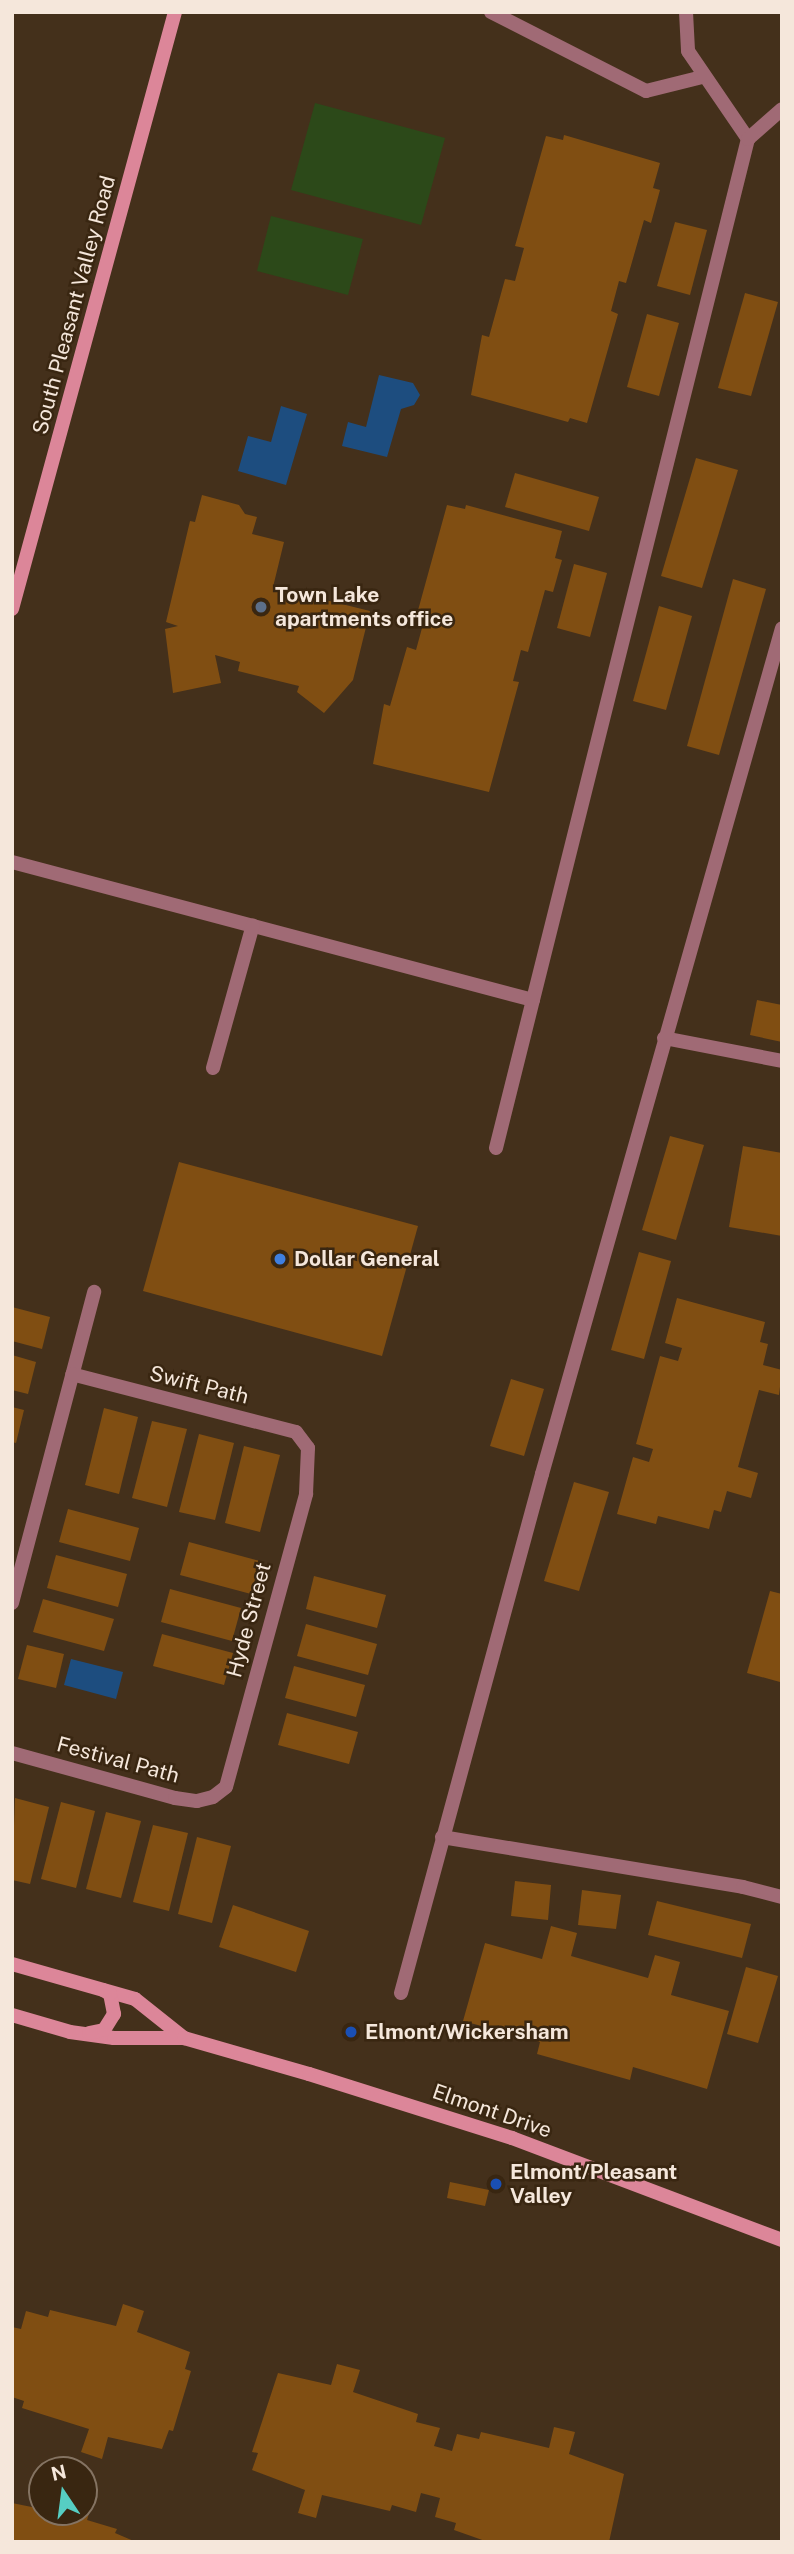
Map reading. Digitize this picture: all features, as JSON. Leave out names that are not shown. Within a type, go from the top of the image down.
[{"type":"street","name":"South Pleasant Valley Road","points":[[12,609],[17,575],[175,12]]},
{"type":"street","name":"Elmont Drive","points":[[12,1964],[135,1999],[184,2038]]},
{"type":"street","points":[[70,2032],[97,2034],[111,2023],[114,2007],[110,1994],[102,1989]]},
{"type":"street","name":"Elmont Drive","points":[[12,2015],[70,2032],[114,2038],[184,2038],[513,2138],[782,2240]]},
{"type":"lane","points":[[491,12],[646,91],[702,77]]},
{"type":"lane","points":[[686,12],[688,51],[702,77],[748,139]]},
{"type":"lane","points":[[496,1148],[748,139],[782,109]]},
{"type":"lane","points":[[401,1993],[664,1038],[782,628]]},
{"type":"lane","points":[[12,862],[533,1000]]},
{"type":"lane","points":[[213,1068],[253,925]]},
{"type":"lane","points":[[664,1038],[782,1061]]},
{"type":"lane","points":[[12,1603],[94,1293]]},
{"type":"lane","name":"Swift Path","points":[[72,1374],[296,1432],[308,1448]]},
{"type":"lane","name":"Hyde Street","points":[[213,1797],[226,1787],[306,1494],[308,1448]]},
{"type":"lane","name":"Festival Path","points":[[12,1753],[175,1798],[213,1797]]},
{"type":"lane","points":[[442,1837],[743,1887],[782,1897]]},
{"type":"green space","points":[[315,103],[445,138],[421,225],[291,190]]},
{"type":"green space","points":[[271,216],[363,239],[348,295],[257,271]]},
{"type":"water","points":[[379,375],[413,383],[420,395],[414,405],[401,409],[387,457],[342,446],[348,422],[366,427]]},
{"type":"water","points":[[281,406],[307,414],[286,485],[238,471],[248,436],[271,442]]},
{"type":"water","points":[[71,1659],[123,1672],[116,1699],[64,1685]]},
{"type":"building","points":[[564,135],[660,163],[653,188],[660,190],[651,223],[644,220],[626,283],[619,281],[611,311],[618,314],[587,423],[570,418],[568,422],[471,395],[482,335],[489,337],[505,279],[515,281],[524,248],[515,246],[546,136],[563,140]]},
{"type":"building","points":[[675,222],[707,230],[690,295],[657,286]]},
{"type":"building","points":[[745,293],[778,302],[751,396],[718,388]]},
{"type":"building","points":[[647,314],[679,323],[659,396],[627,387]]},
{"type":"building","points":[[696,458],[738,470],[702,588],[661,576]]},
{"type":"building","points":[[515,473],[599,497],[589,531],[505,507]]},
{"type":"building","name":"Town Lake apartments office","points":[[202,495],[239,505],[245,514],[257,517],[252,534],[284,542],[273,587],[370,611],[353,680],[324,713],[297,692],[299,686],[238,671],[240,662],[215,655],[221,683],[173,693],[165,629],[178,626],[166,622],[190,521],[195,522]]},
{"type":"building","points":[[447,505],[465,509],[466,505],[562,531],[555,558],[562,560],[553,592],[545,590],[528,652],[521,650],[513,681],[519,682],[489,792],[373,764],[384,704],[390,706],[407,647],[416,650],[425,617],[417,614]]},
{"type":"building","points":[[574,564],[607,573],[590,637],[557,628]]},
{"type":"building","points":[[733,579],[766,589],[719,755],[687,746]]},
{"type":"building","points":[[659,606],[692,616],[666,710],[633,701]]},
{"type":"building","points":[[757,1000],[782,1005],[782,1042],[750,1035]]},
{"type":"building","points":[[670,1136],[704,1145],[676,1240],[642,1230]]},
{"type":"building","points":[[743,1146],[782,1153],[782,1236],[729,1227]]},
{"type":"building","name":"Dollar General","points":[[179,1162],[418,1226],[382,1356],[143,1291]]},
{"type":"building","points":[[639,1252],[671,1261],[644,1359],[611,1350]]},
{"type":"building","points":[[677,1298],[765,1322],[760,1342],[768,1344],[763,1365],[782,1370],[779,1395],[759,1390],[738,1467],[758,1473],[751,1498],[727,1491],[721,1512],[714,1510],[709,1529],[658,1516],[656,1524],[617,1514],[633,1457],[649,1462],[653,1449],[636,1444],[660,1356],[678,1361],[682,1348],[665,1343]]},
{"type":"building","points":[[12,1307],[50,1317],[42,1349],[12,1341]]},
{"type":"building","points":[[12,1355],[36,1362],[28,1394],[12,1390]]},
{"type":"building","points":[[511,1379],[544,1389],[524,1456],[490,1446]]},
{"type":"building","points":[[12,1407],[24,1410],[16,1443],[12,1442]]},
{"type":"building","points":[[104,1408],[138,1417],[119,1494],[85,1485]]},
{"type":"building","points":[[152,1421],[187,1429],[167,1507],[132,1498]]},
{"type":"building","points":[[199,1434],[234,1443],[215,1520],[179,1512]]},
{"type":"building","points":[[244,1446],[280,1455],[260,1532],[225,1523]]},
{"type":"building","points":[[574,1482],[609,1492],[579,1591],[544,1581]]},
{"type":"building","points":[[68,1509],[139,1528],[130,1561],[59,1542]]},
{"type":"building","points":[[189,1542],[260,1561],[251,1594],[180,1575]]},
{"type":"building","points":[[56,1555],[127,1574],[118,1607],[47,1588]]},
{"type":"building","points":[[314,1576],[386,1595],[377,1628],[306,1609]]},
{"type":"building","points":[[170,1589],[241,1608],[232,1641],[161,1622]]},
{"type":"building","points":[[770,1591],[782,1594],[780,1682],[747,1673]]},
{"type":"building","points":[[43,1599],[114,1619],[104,1651],[33,1632]]},
{"type":"building","points":[[306,1624],[377,1644],[368,1675],[297,1656]]},
{"type":"building","points":[[162,1634],[233,1653],[224,1685],[153,1666]]},
{"type":"building","points":[[27,1645],[64,1654],[56,1688],[18,1679]]},
{"type":"building","points":[[294,1666],[365,1685],[356,1717],[285,1698]]},
{"type":"building","points":[[287,1713],[358,1732],[349,1764],[278,1745]]},
{"type":"building","points":[[15,1798],[49,1807],[30,1884],[12,1880]]},
{"type":"building","points":[[61,1802],[95,1811],[76,1888],[41,1879]]},
{"type":"building","points":[[106,1812],[141,1821],[121,1898],[86,1889]]},
{"type":"building","points":[[153,1825],[188,1833],[169,1911],[133,1902]]},
{"type":"building","points":[[197,1837],[231,1846],[212,1923],[178,1914]]},
{"type":"building","points":[[515,1881],[551,1885],[548,1920],[511,1916]]},
{"type":"building","points":[[582,1890],[621,1895],[616,1929],[578,1925]]},
{"type":"building","points":[[657,1901],[751,1924],[742,1958],[648,1935]]},
{"type":"building","points":[[233,1905],[309,1931],[296,1972],[219,1947]]},
{"type":"building","points":[[551,1926],[577,1933],[571,1956],[648,1978],[655,1955],[680,1962],[671,1995],[729,2011],[707,2089],[633,2067],[630,2080],[537,2054],[540,2042],[463,2021],[485,1943],[542,1959]]},
{"type":"building","points":[[746,1967],[778,1976],[758,2043],[727,2034]]},
{"type":"building","points":[[450,2182],[489,2190],[485,2206],[447,2198]]},
{"type":"building","points":[[123,2304],[144,2311],[137,2332],[190,2352],[185,2369],[191,2371],[173,2431],[169,2430],[162,2449],[108,2437],[102,2459],[81,2452],[89,2429],[22,2408],[24,2401],[12,2397],[12,2327],[21,2329],[26,2311],[48,2317],[50,2310],[116,2326]]},
{"type":"building","points":[[337,2364],[360,2370],[353,2392],[418,2414],[416,2422],[440,2428],[434,2446],[452,2451],[457,2434],[479,2439],[481,2432],[549,2448],[554,2427],[575,2432],[569,2454],[624,2474],[609,2542],[488,2542],[454,2530],[456,2523],[435,2517],[440,2498],[421,2493],[416,2512],[392,2505],[390,2511],[322,2495],[316,2518],[298,2513],[305,2490],[252,2470],[258,2453],[252,2452],[278,2373],[331,2385]]},
{"type":"building","points":[[12,2503],[28,2506],[28,2526],[98,2526],[98,2523],[117,2529],[115,2533],[136,2542],[12,2542]]},
{"type":"place","name":"Town Lake apartments office","points":[[261,607]]},
{"type":"place","name":"Dollar General","points":[[280,1259]]},
{"type":"place","name":"Elmont/Wickersham","points":[[351,2032]]},
{"type":"place","name":"Elmont/Pleasant Valley","points":[[496,2184]]}]
